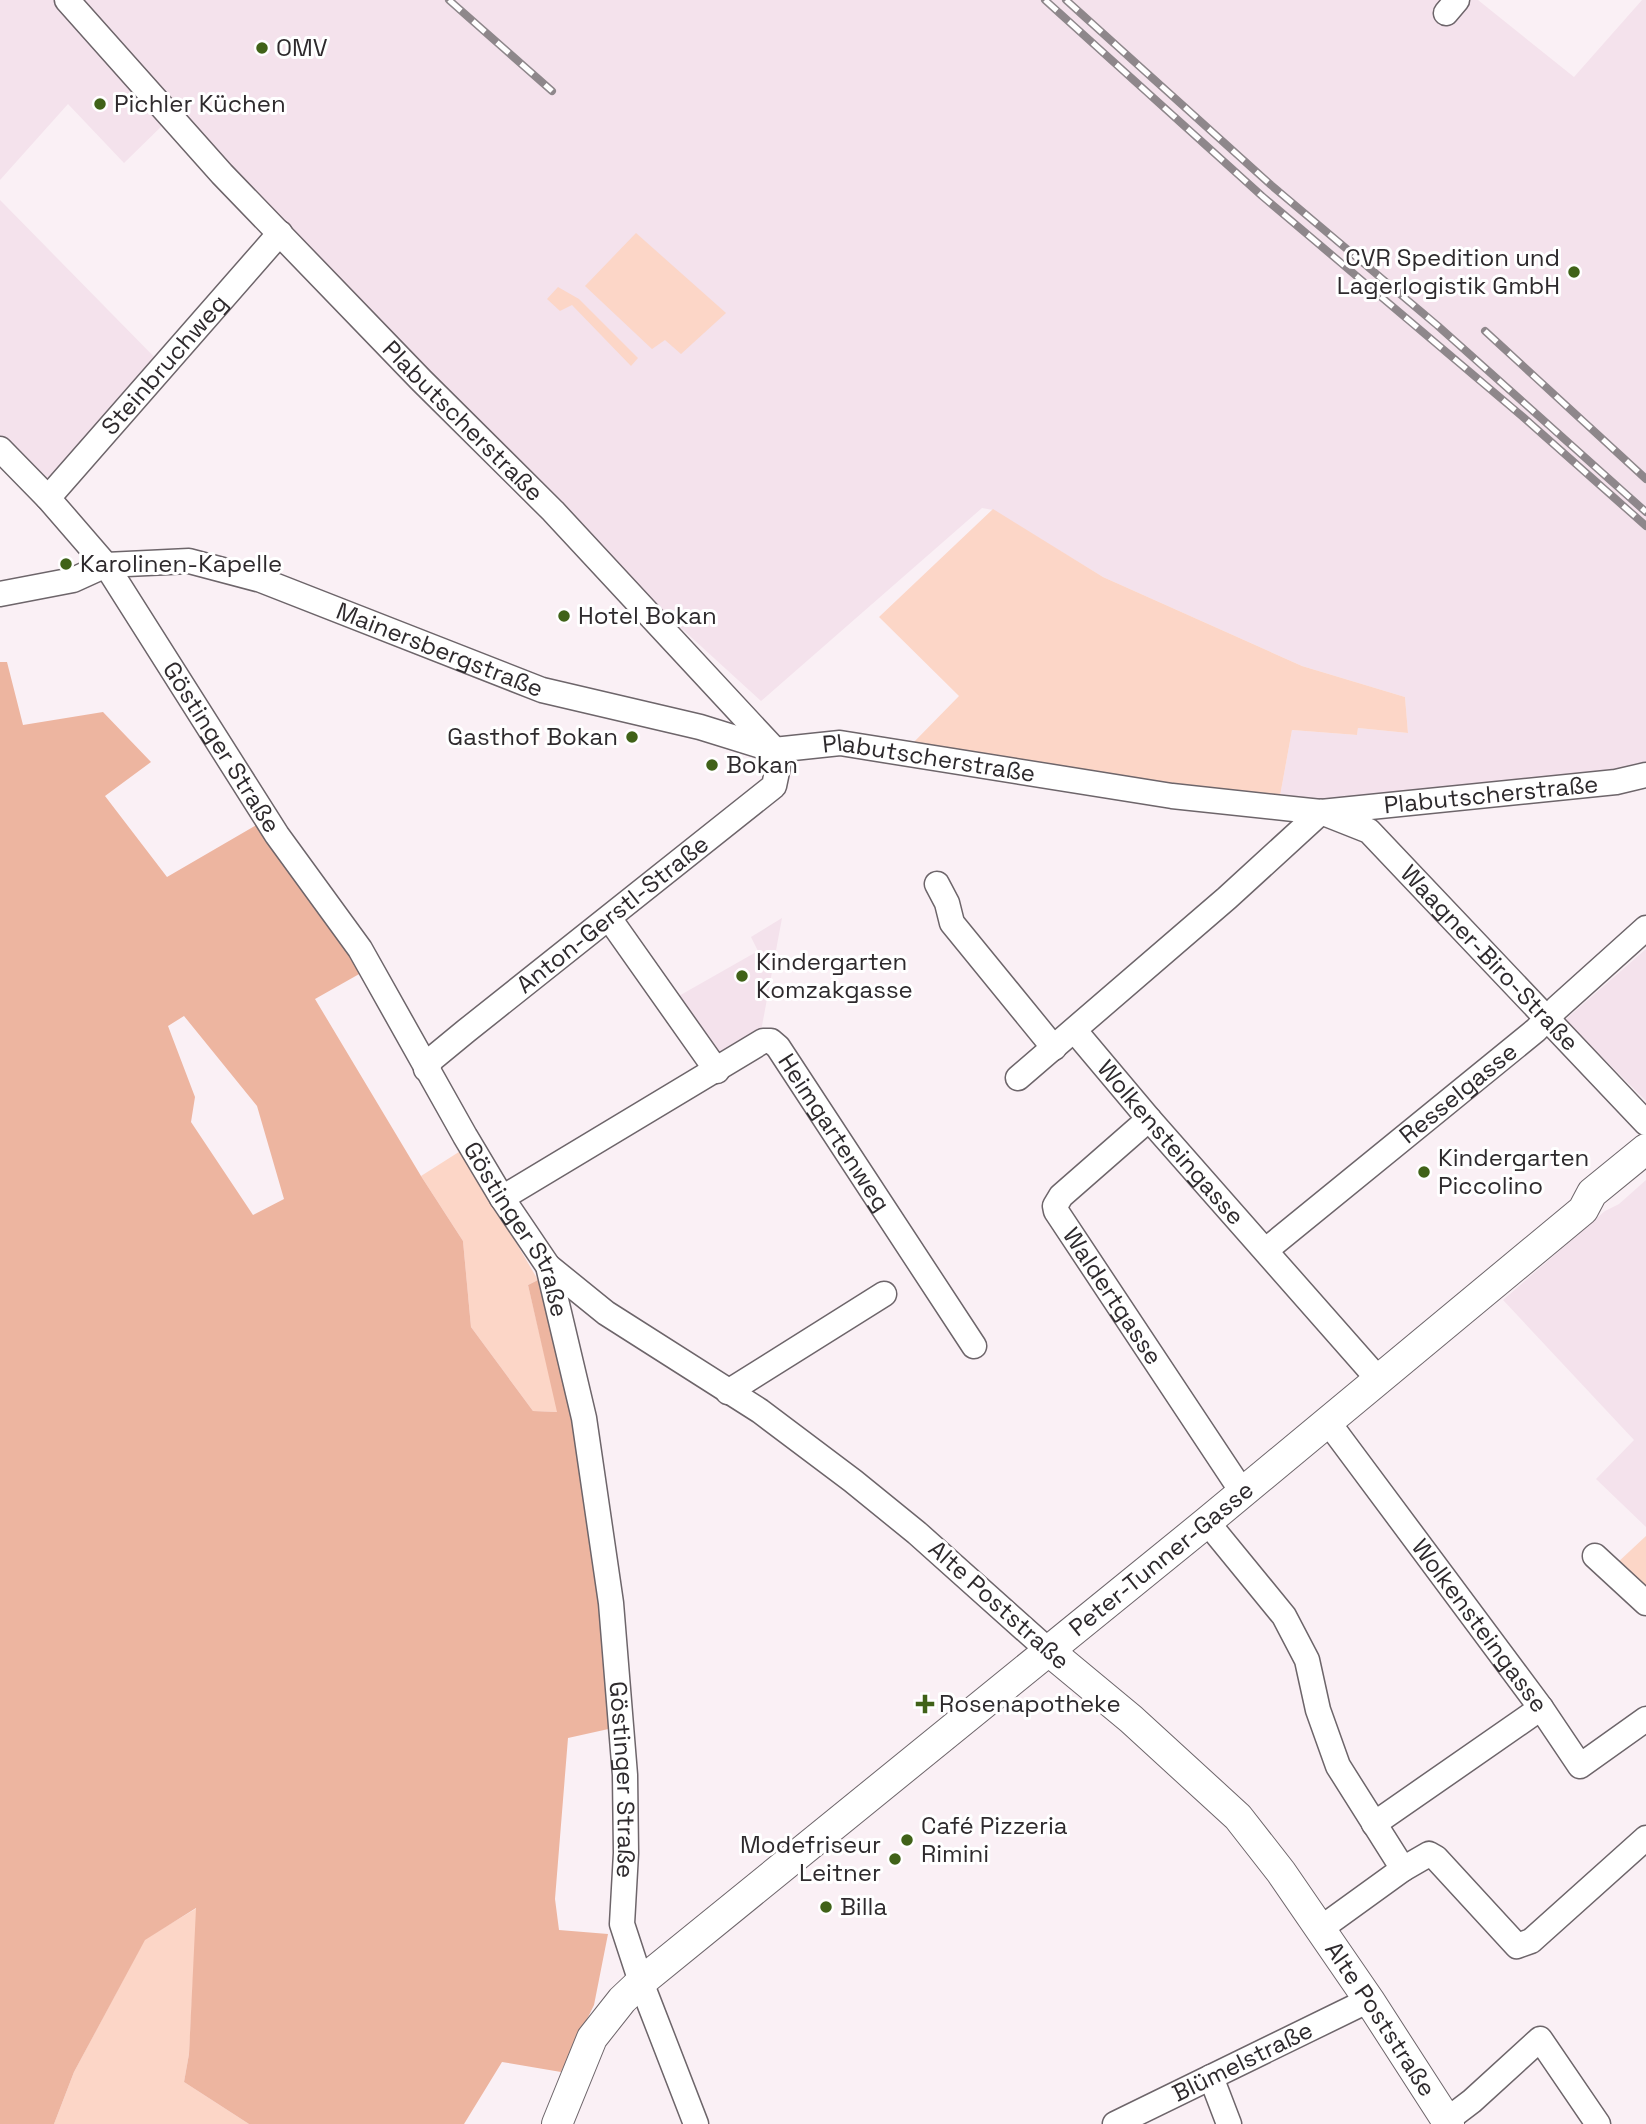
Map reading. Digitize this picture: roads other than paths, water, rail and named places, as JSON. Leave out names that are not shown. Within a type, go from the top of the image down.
[{"type":"main road","name":"Peter-Tunner-Gasse","points":[[641,1982],[1243,1493],[1583,1210],[1592,1193],[1646,1149]]},
{"type":"main road","name":"Peter-Tunner-Gasse","points":[[1583,1210],[1604,1204],[1646,1166]]},
{"type":"main road","name":"Alte Poststraße","points":[[1049,1651],[1131,1718],[1238,1817],[1281,1872],[1448,2122]]},
{"type":"main road","points":[[557,2124],[592,2038],[622,2000],[641,1982]]},
{"type":"street","name":"Plabutscherstraße","points":[[67,0],[213,164],[421,380],[553,511],[774,750],[840,743],[1172,796],[1321,812],[1616,782],[1646,775]]},
{"type":"street","name":"Steinbruchweg","points":[[48,498],[280,233]]},
{"type":"street","name":"Göstinger Straße","points":[[0,449],[48,498],[106,565],[277,835],[355,941],[502,1198],[548,1266],[584,1418],[611,1603],[625,1775],[626,1853],[622,1924],[641,1982],[696,2124]]},
{"type":"street","name":"Mainersbergstraße","points":[[106,565],[190,561],[261,580],[542,690],[701,727],[774,750]]},
{"type":"street","points":[[0,594],[73,580],[106,565]]},
{"type":"street","name":"Anton-Gerstl-Straße","points":[[426,1069],[432,1059],[457,1038],[774,786],[778,768],[774,750]]},
{"type":"street","points":[[1018,1078],[1075,1031],[1321,812]]},
{"type":"street","name":"Waagner-Biro-Straße","points":[[1321,812],[1369,831],[1646,1123]]},
{"type":"street","points":[[937,884],[947,903],[952,923],[1055,1048]]},
{"type":"street","points":[[609,918],[717,1071]]},
{"type":"street","name":"Resselgasse","points":[[1266,1250],[1536,1030],[1646,928]]},
{"type":"street","name":"Wolkensteingasse","points":[[1075,1031],[1379,1380]]},
{"type":"street","name":"Heimgartenweg","points":[[502,1198],[763,1041],[771,1041],[974,1346]]},
{"type":"street","name":"Waldertgasse","points":[[1149,1119],[1061,1195],[1055,1206],[1056,1211],[1243,1493]]},
{"type":"street","name":"Alte Poststraße","points":[[548,1266],[606,1313],[760,1411],[853,1480],[927,1541],[1049,1651]]},
{"type":"street","points":[[728,1392],[884,1294]]},
{"type":"street","name":"Wolkensteingasse","points":[[1328,1422],[1541,1708],[1580,1766],[1646,1718]]},
{"type":"street","points":[[1207,1522],[1284,1616],[1307,1660],[1318,1710],[1338,1766],[1403,1869]]},
{"type":"street","points":[[1595,1556],[1646,1603]]},
{"type":"street","points":[[1374,1824],[1541,1708]]},
{"type":"street","points":[[1320,1929],[1403,1869],[1429,1854],[1436,1858],[1517,1946],[1531,1941],[1646,1838]]},
{"type":"street","name":"Blümelstraße","points":[[1115,2124],[1369,2000]]},
{"type":"street","points":[[1448,2122],[1540,2039],[1598,2124]]},
{"type":"street","points":[[1211,2077],[1229,2124]]},
{"type":"railway","points":[[449,0],[552,91]]},
{"type":"railway","points":[[1045,0],[1262,196],[1523,417],[1646,526]]},
{"type":"railway","points":[[1066,0],[1271,185],[1438,326],[1646,512]]},
{"type":"railway","points":[[1485,331],[1646,479]]},
{"type":"place","name":"OMV","points":[[262,48]]},
{"type":"place","name":"Pichler Küchen","points":[[100,104]]},
{"type":"place","name":"CVR Spedition und Lagerlogistik GmbH","points":[[1574,272]]},
{"type":"place","name":"Karolinen-Kapelle","points":[[66,564]]},
{"type":"place","name":"Hotel Bokan","points":[[564,616]]},
{"type":"place","name":"Gasthof Bokan","points":[[632,737]]},
{"type":"place","name":"Bokan","points":[[712,765]]},
{"type":"place","name":"Kindergarten Komzakgasse","points":[[742,976]]},
{"type":"place","name":"Kindergarten Piccolino","points":[[1424,1172]]},
{"type":"place","name":"Rosenapotheke","points":[[925,1704]]},
{"type":"place","name":"Café Pizzeria Rimini","points":[[907,1840]]},
{"type":"place","name":"Modefriseur Leitner","points":[[895,1859]]},
{"type":"place","name":"Billa","points":[[826,1907]]}]
